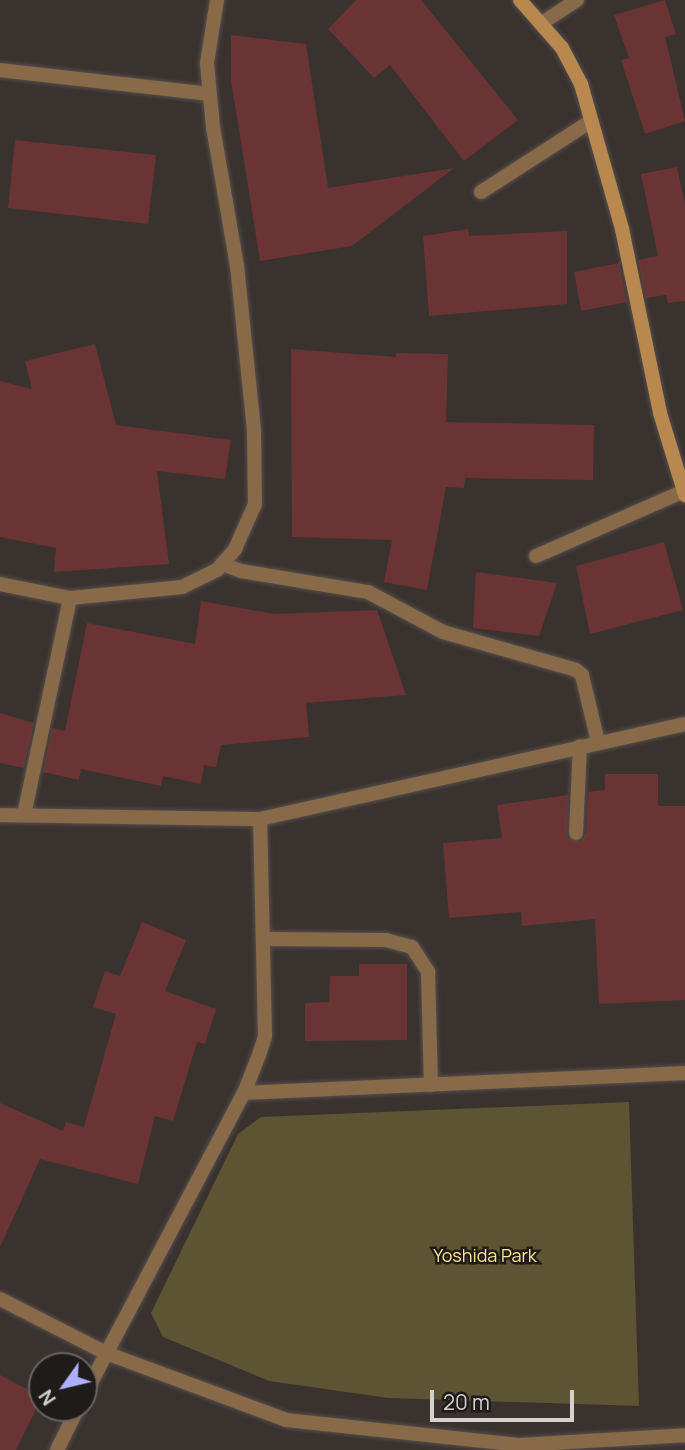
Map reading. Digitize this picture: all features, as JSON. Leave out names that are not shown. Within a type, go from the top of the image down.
[{"type":"street","points":[[0,584],[70,598],[182,587],[222,564],[235,550],[255,504],[254,430],[237,266],[207,63],[217,0]]},
{"type":"street","points":[[520,0],[542,23],[581,84],[622,229],[660,413],[684,493],[536,556]]},
{"type":"street","points":[[542,23],[577,0]]},
{"type":"street","points":[[0,70],[210,94]]},
{"type":"street","points":[[481,192],[591,121]]},
{"type":"street","points":[[222,564],[241,571],[368,592],[443,632],[576,670],[582,675],[597,742]]},
{"type":"street","points":[[24,815],[70,598]]},
{"type":"street","points":[[0,815],[260,819],[685,724]]},
{"type":"street","points":[[576,833],[580,746]]},
{"type":"street","points":[[98,1369],[244,1093],[265,1036],[260,819]]},
{"type":"street","points":[[264,939],[386,940],[412,947],[428,972],[431,1085]]},
{"type":"street","points":[[244,1093],[685,1073]]},
{"type":"street","points":[[0,1299],[106,1353],[286,1420],[519,1445],[685,1435]]},
{"type":"street","points":[[57,1450],[71,1422]]},
{"type":"green space","name":"Yoshida Park","points":[[629,1102],[639,1406],[388,1398],[269,1381],[163,1337],[151,1313],[238,1134],[261,1117]]},
{"type":"building","points":[[356,0],[421,0],[518,120],[464,161],[390,65],[374,78],[328,29]]},
{"type":"building","points":[[665,0],[676,34],[665,37],[685,121],[645,134],[621,60],[629,58],[614,15]]},
{"type":"building","points":[[231,35],[306,44],[328,188],[454,168],[352,246],[260,261],[231,80]]},
{"type":"building","points":[[15,140],[156,155],[148,224],[8,208]]},
{"type":"building","points":[[677,167],[685,205],[685,301],[668,303],[666,295],[646,298],[638,260],[658,256],[641,174]]},
{"type":"building","points":[[468,229],[469,236],[567,231],[567,304],[429,316],[423,236]]},
{"type":"building","points":[[619,263],[627,302],[581,311],[574,272]]},
{"type":"building","points":[[95,344],[116,425],[231,440],[225,479],[157,471],[169,564],[54,572],[56,548],[0,537],[0,381],[32,389],[25,361]]},
{"type":"building","points":[[291,349],[396,357],[396,353],[448,354],[446,422],[594,425],[593,480],[465,478],[464,488],[446,487],[427,590],[384,582],[392,540],[292,537]]},
{"type":"building","points":[[664,542],[683,610],[590,634],[576,566]]},
{"type":"building","points":[[476,572],[557,583],[539,636],[473,628]]},
{"type":"building","points":[[201,601],[275,614],[377,610],[406,695],[306,703],[309,737],[221,745],[216,767],[204,765],[201,784],[163,776],[161,786],[81,769],[79,780],[43,772],[52,728],[65,731],[87,623],[195,644]]},
{"type":"building","points":[[0,713],[34,723],[24,768],[0,763]]},
{"type":"building","points":[[605,774],[658,774],[658,806],[685,806],[685,1000],[599,1004],[595,919],[522,926],[521,912],[449,918],[443,843],[502,838],[497,805],[568,795],[567,837],[580,842],[586,833],[588,792],[605,790]]},
{"type":"building","points":[[142,922],[186,940],[165,991],[216,1009],[205,1044],[197,1042],[173,1121],[155,1116],[138,1184],[40,1159],[0,1247],[0,1103],[63,1131],[66,1122],[84,1127],[116,1014],[93,1007],[105,971],[120,976]]},
{"type":"building","points":[[359,964],[407,964],[407,1040],[305,1041],[305,1003],[329,1002],[330,976],[359,976]]},
{"type":"building","points":[[0,1375],[28,1390],[30,1422],[16,1450],[0,1450]]}]
